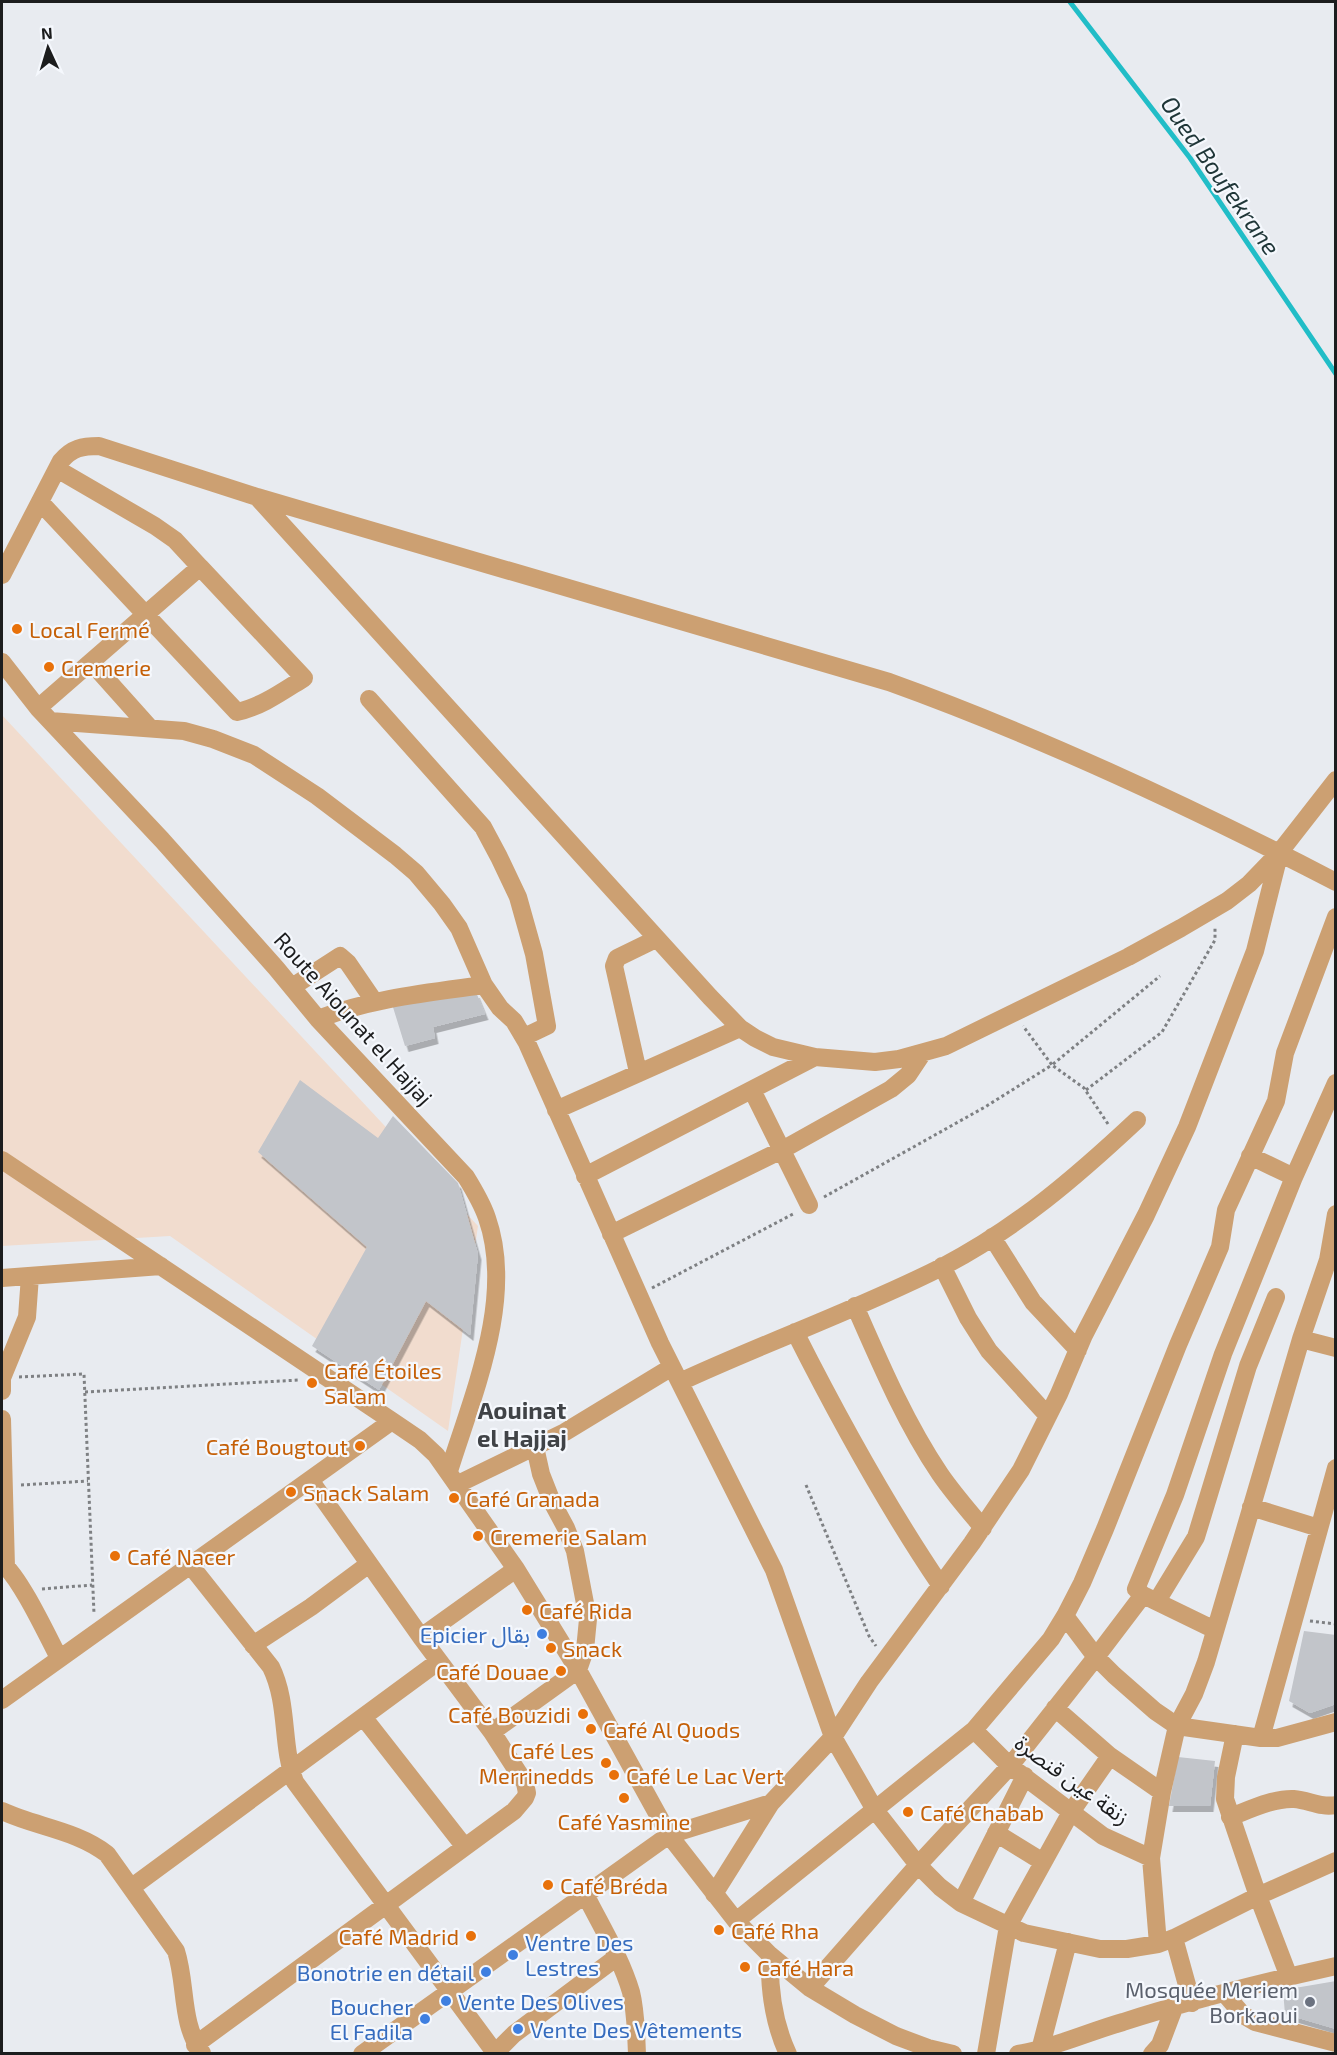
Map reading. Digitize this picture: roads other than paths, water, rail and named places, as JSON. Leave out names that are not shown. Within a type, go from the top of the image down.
[{"type":"street","points":[[2,575],[57,469],[70,451],[84,446],[99,446],[257,496],[889,682],[1040,740],[1279,853],[1335,882]]},
{"type":"street","points":[[41,503],[237,712],[265,701],[304,678],[175,540],[156,526],[57,469]]},
{"type":"street","points":[[257,496],[656,939],[740,1028],[773,1047],[815,1057],[875,1062],[922,1054],[946,1046],[1128,957],[1216,908],[1250,884],[1279,853],[1335,780]]},
{"type":"street","points":[[44,715],[91,662],[200,567]]},
{"type":"street","name":"Route Aiounat el Hajjaj","points":[[2,662],[44,715],[162,840],[318,1018],[466,1177],[487,1216],[496,1270],[489,1339],[454,1477]]},
{"type":"street","points":[[91,662],[150,728]]},
{"type":"street","points":[[369,699],[483,827],[518,897],[534,954],[547,1026],[524,1037]]},
{"type":"street","points":[[44,715],[184,731],[213,739],[254,755],[317,796],[386,848],[416,873],[442,904],[459,928],[484,985],[500,1008],[514,1021],[524,1037],[676,1374],[774,1570],[833,1737],[875,1810],[918,1864],[940,1887],[961,1903],[1024,1933],[1100,1949],[1127,1949],[1166,1941],[1335,1861]]},
{"type":"street","points":[[714,1894],[771,1803],[833,1737],[886,1659],[983,1528],[1021,1470],[1187,1127],[1255,951],[1279,853]]},
{"type":"street","points":[[736,1921],[974,1730],[1051,1639],[1065,1616],[1105,1529],[1178,1345],[1220,1247],[1226,1210],[1275,1101],[1285,1053],[1335,917]]},
{"type":"street","points":[[638,1072],[614,966],[617,958],[656,939]]},
{"type":"street","points":[[292,987],[340,956],[348,963],[374,1001]]},
{"type":"street","points":[[318,1018],[374,1001],[484,985]]},
{"type":"street","points":[[556,1110],[740,1028]]},
{"type":"street","points":[[611,1234],[782,1150],[903,1081],[909,1076],[922,1054]]},
{"type":"street","points":[[585,1176],[815,1057]]},
{"type":"street","points":[[1215,1630],[1136,1589],[1175,1495],[1223,1354],[1294,1177],[1335,1083]]},
{"type":"street","points":[[752,1090],[809,1205]]},
{"type":"street","points":[[454,1477],[535,1446],[676,1374],[795,1332],[942,1266],[1028,1214],[1070,1182],[1137,1120]]},
{"type":"street","points":[[1250,1156],[1294,1177]]},
{"type":"street","points":[[2,1160],[329,1378],[420,1440],[436,1455],[454,1477],[516,1569],[578,1670],[669,1835],[736,1921],[770,1955],[810,1988],[896,2036],[928,2048],[953,2054]]},
{"type":"street","points":[[1192,2003],[1166,1941],[1151,1858],[1162,1792],[1177,1726],[1194,1694],[1301,1339],[1332,1261],[1335,1214]]},
{"type":"street","points":[[992,1237],[1033,1302],[1078,1350]]},
{"type":"street","points":[[2,1278],[161,1266]]},
{"type":"street","points":[[942,1266],[968,1318],[989,1351],[1048,1416]]},
{"type":"street","points":[[2,1391],[2,1378],[27,1317],[30,1276]]},
{"type":"street","points":[[961,1903],[996,1833],[1017,1771],[1055,1708],[1096,1657],[1150,1598],[1196,1538],[1245,1377],[1276,1297]]},
{"type":"street","points":[[855,1306],[884,1372],[920,1441],[940,1474],[983,1528]]},
{"type":"street","points":[[795,1332],[842,1424],[900,1523],[941,1586]]},
{"type":"street","points":[[1301,1339],[1335,1348]]},
{"type":"street","points":[[2,1419],[4,1565],[22,1590],[59,1658]]},
{"type":"street","points":[[2,1700],[392,1421]]},
{"type":"street","points":[[492,1732],[578,1670],[583,1661],[587,1635],[586,1601],[575,1551],[566,1527],[548,1493],[535,1446]]},
{"type":"street","points":[[1261,1738],[1335,1468]]},
{"type":"street","points":[[2,1811],[75,1836],[107,1854],[176,1951],[181,1964],[187,2019],[199,2049],[522,1803],[527,1793],[525,1783],[492,1732],[421,1637],[310,1480]]},
{"type":"street","points":[[1251,1507],[1319,1528]]},
{"type":"street","points":[[253,1645],[311,1607],[369,1564]]},
{"type":"street","points":[[191,1566],[271,1667],[282,1696],[291,1771],[295,1782],[495,2053],[514,2034],[617,1957]]},
{"type":"street","points":[[421,1637],[516,1569]]},
{"type":"street","points":[[1065,1616],[1096,1657],[1155,1711],[1177,1726],[1261,1738],[1277,1738],[1335,1722]]},
{"type":"street","points":[[132,1887],[439,1661]]},
{"type":"street","points":[[1055,1708],[1110,1756],[1162,1792]]},
{"type":"street","points":[[364,1718],[464,1846]]},
{"type":"street","name":"زنقة عين قنصرة","points":[[974,1730],[1017,1771],[1102,1836],[1151,1858]]},
{"type":"street","points":[[1235,1734],[1224,1799],[1289,1977]]},
{"type":"street","points":[[986,2054],[1008,1926],[1071,1812],[1110,1756]]},
{"type":"street","points":[[810,1988],[918,1864],[1017,1771]]},
{"type":"street","points":[[1230,1817],[1283,1799],[1296,1799],[1326,1807],[1335,1805]]},
{"type":"street","points":[[362,2054],[450,1989],[669,1835],[771,1803]]},
{"type":"street","points":[[996,1833],[1043,1862]]},
{"type":"street","points":[[585,1894],[617,1957],[631,1993],[635,2012],[637,2054]]},
{"type":"street","points":[[1040,2050],[1068,1942]]},
{"type":"street","points":[[770,1955],[769,1984],[774,2014],[788,2054]]},
{"type":"street","points":[[1018,2054],[1040,2050],[1123,2022],[1335,1966]]},
{"type":"street","points":[[1225,1994],[1243,2015],[1255,2022],[1335,2043]]},
{"type":"street","points":[[1152,2054],[1160,2045],[1174,2008]]},
{"type":"waterway","name":"Oued Boufekrane","points":[[1070,2],[1190,158],[1336,374]]},
{"type":"place","name":"Local Fermé","points":[[17,629]]},
{"type":"place","name":"Cremerie","points":[[49,667]]},
{"type":"place","name":"Café Étoiles Salam","points":[[312,1383]]},
{"type":"place","name":"Café Bougtout","points":[[360,1446]]},
{"type":"place","name":"Snack Salam","points":[[291,1492]]},
{"type":"place","name":"Café Granada","points":[[454,1498]]},
{"type":"place","name":"Cremerie Salam","points":[[478,1536]]},
{"type":"place","name":"Café Nacer","points":[[115,1556]]},
{"type":"place","name":"Café Rida","points":[[527,1610]]},
{"type":"place","name":"Epicier بقال","points":[[542,1634]]},
{"type":"place","name":"Snack","points":[[551,1648]]},
{"type":"place","name":"Café Douae","points":[[561,1671]]},
{"type":"place","name":"Café Bouzidi","points":[[583,1714]]},
{"type":"place","name":"Café Al Quods","points":[[591,1729]]},
{"type":"place","name":"Café Les Merrinedds","points":[[606,1763]]},
{"type":"place","name":"Café Le Lac Vert","points":[[614,1775]]},
{"type":"place","name":"Café Yasmine","points":[[624,1798]]},
{"type":"place","name":"Café Chabab","points":[[908,1812]]},
{"type":"place","name":"Café Bréda","points":[[548,1885]]},
{"type":"place","name":"Café Rha","points":[[719,1930]]},
{"type":"place","name":"Café Madrid","points":[[471,1936]]},
{"type":"place","name":"Ventre Des Lestres","points":[[513,1955]]},
{"type":"place","name":"Café Hara","points":[[745,1967]]},
{"type":"place","name":"Bonotrie en détail","points":[[486,1972]]},
{"type":"place","name":"Vente Des Olives","points":[[446,2001]]},
{"type":"place","name":"Mosquée Meriem Borkaoui","points":[[1310,2002]]},
{"type":"place","name":"Boucher El Fadila","points":[[425,2019]]},
{"type":"place","name":"Vente Des Vêtements","points":[[518,2029]]},
{"type":"district","name":"Aouinat el Hajjaj","points":[[522,1423]]}]
